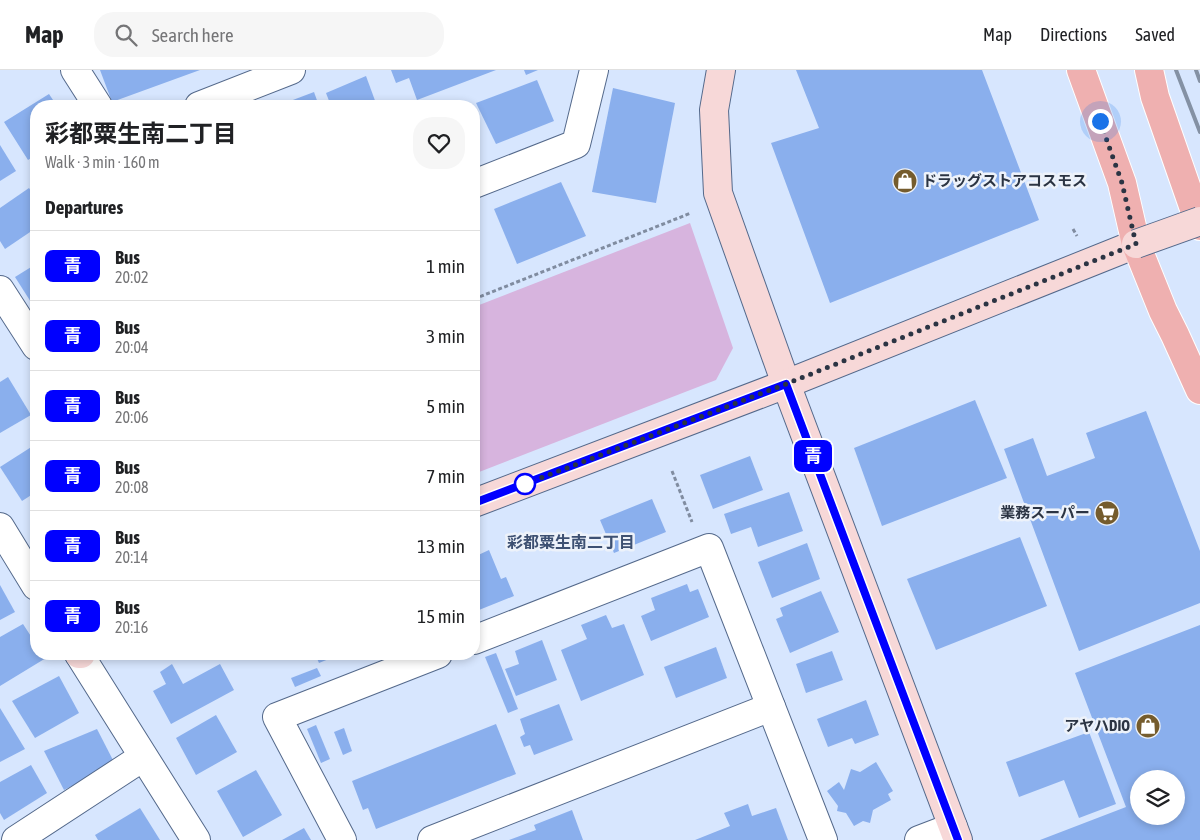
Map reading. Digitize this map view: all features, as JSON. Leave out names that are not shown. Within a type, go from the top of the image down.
[{"type":"main road","points":[[1082,70],[1122,183],[1136,244],[1163,311],[1176,335],[1200,390]]},
{"type":"main road","points":[[1149,70],[1155,97],[1200,226]]},
{"type":"main road","points":[[1160,70],[1200,168]]},
{"type":"street","points":[[75,70],[94,100]]},
{"type":"street","points":[[214,100],[291,70]]},
{"type":"street","points":[[480,182],[576,144],[594,70]]},
{"type":"street","points":[[721,70],[714,110],[718,193],[786,384],[956,833],[919,840]]},
{"type":"street","points":[[480,501],[786,384],[1136,244],[1200,221]]},
{"type":"street","points":[[0,290],[30,337]]},
{"type":"street","points":[[0,527],[30,576]]},
{"type":"street","points":[[480,638],[709,548],[823,840]]},
{"type":"street","points":[[83,660],[196,840]]},
{"type":"street","points":[[342,840],[277,717],[417,660]]},
{"type":"street","points":[[432,840],[771,707]]},
{"type":"street","points":[[16,840],[143,757]]},
{"type":"street","points":[[0,834],[4,840]]},
{"type":"path","points":[[480,297],[691,213]]},
{"type":"path","points":[[672,471],[704,550]]},
{"type":"shaded area","points":[[690,223],[733,348],[716,380],[480,472],[480,305]]},
{"type":"building","points":[[100,70],[200,70],[118,100],[111,100]]},
{"type":"building","points":[[391,70],[496,70],[417,100],[409,78],[396,83]]},
{"type":"building","points":[[524,70],[538,70],[526,75]]},
{"type":"building","name":"ドラッグストアコスモス","points":[[796,70],[982,70],[1039,220],[830,303],[771,143],[819,128]]},
{"type":"building","points":[[366,76],[375,100],[329,100],[326,93]]},
{"type":"building","points":[[537,80],[554,121],[496,144],[480,111],[480,101]]},
{"type":"building","points":[[613,88],[675,103],[656,203],[592,192]]},
{"type":"building","points":[[314,92],[317,100],[293,100]]},
{"type":"building","points":[[49,94],[53,100],[39,100]]},
{"type":"building","points":[[30,106],[30,159],[28,160],[4,122]]},
{"type":"building","points":[[0,145],[16,171],[0,181]]},
{"type":"building","points":[[561,182],[586,236],[517,264],[494,209]]},
{"type":"building","points":[[29,188],[30,189],[30,232],[5,249],[0,241],[0,208]]},
{"type":"building","points":[[30,268],[30,301],[15,277]]},
{"type":"building","points":[[8,377],[30,416],[0,433],[0,382]]},
{"type":"building","points":[[975,400],[1007,478],[882,526],[854,448]]},
{"type":"building","name":"業務スーパー","points":[[1146,411],[1200,551],[1200,603],[1079,651],[1004,449],[1033,438],[1047,476],[1095,458],[1086,433]]},
{"type":"building","points":[[30,448],[30,496],[22,501],[0,467]]},
{"type":"building","points":[[750,456],[763,490],[713,509],[700,475]]},
{"type":"building","points":[[789,492],[803,531],[758,547],[751,527],[731,534],[724,514]]},
{"type":"building","points":[[652,499],[666,532],[614,553],[600,520]]},
{"type":"building","points":[[1020,537],[1047,606],[936,650],[907,579]]},
{"type":"building","points":[[807,543],[820,579],[772,598],[758,562]]},
{"type":"building","points":[[489,550],[501,579],[506,577],[514,596],[480,610],[480,554]]},
{"type":"building","points":[[687,584],[690,592],[698,589],[709,617],[651,641],[641,616],[655,610],[651,598]]},
{"type":"building","points":[[0,585],[15,612],[0,620]]},
{"type":"building","points":[[821,591],[839,632],[790,653],[776,619],[783,616],[780,608]]},
{"type":"building","points":[[606,615],[612,628],[624,624],[644,675],[581,701],[561,650],[587,639],[581,625]]},
{"type":"building","points":[[23,624],[30,635],[30,660],[43,660],[0,686],[0,637]]},
{"type":"building","name":"アヤハDIO","points":[[1200,625],[1200,840],[1040,840],[1126,807],[1075,673]]},
{"type":"building","points":[[542,640],[557,680],[516,696],[505,669],[519,664],[515,651]]},
{"type":"building","points":[[716,647],[727,678],[676,698],[664,667]]},
{"type":"building","points":[[832,651],[843,680],[806,693],[796,664]]},
{"type":"building","points":[[496,653],[518,709],[508,713],[485,657]]},
{"type":"building","points":[[172,664],[183,684],[220,664],[234,690],[171,724],[153,691],[166,684],[160,672]]},
{"type":"building","points":[[317,668],[321,676],[295,687],[291,678]]},
{"type":"building","points":[[59,676],[79,713],[35,738],[12,701]]},
{"type":"building","points":[[866,700],[879,735],[855,744],[852,738],[828,747],[817,719]]},
{"type":"building","points":[[559,704],[573,740],[534,755],[530,745],[524,747],[520,737],[525,734],[520,719]]},
{"type":"building","points":[[0,708],[25,749],[0,762]]},
{"type":"building","points":[[216,715],[237,752],[196,775],[176,738]]},
{"type":"building","points":[[496,724],[516,774],[376,829],[368,808],[363,810],[352,781]]},
{"type":"building","points":[[316,725],[330,759],[321,763],[307,729]]},
{"type":"building","points":[[344,728],[352,751],[343,755],[334,732]]},
{"type":"building","points":[[97,729],[115,764],[64,790],[44,751]]},
{"type":"building","points":[[1089,732],[1116,804],[1079,818],[1064,780],[1019,797],[1006,762]]},
{"type":"building","points":[[876,762],[893,791],[888,794],[891,800],[873,810],[870,823],[863,821],[854,826],[846,813],[837,811],[838,806],[827,791],[839,782],[844,790],[851,769],[860,772]]},
{"type":"building","points":[[31,765],[47,793],[4,820],[0,813],[0,782]]},
{"type":"building","points":[[256,770],[282,815],[243,837],[217,791]]},
{"type":"building","points":[[748,804],[752,816],[776,808],[788,840],[695,840],[730,826],[724,813]]},
{"type":"building","points":[[140,808],[160,840],[98,840],[95,835]]},
{"type":"building","points":[[572,810],[583,840],[509,840],[536,830],[534,825]]},
{"type":"building","points":[[304,828],[311,840],[282,840]]},
{"type":"railway","points":[[1176,70],[1200,132]]},
{"type":"railway","points":[[1196,70],[1200,81]]},
{"type":"bus line","name":"青","points":[[480,501],[786,384],[958,840]]},
{"type":"place","name":"ドラッグストアコスモス","points":[[905,181]]},
{"type":"place","name":"業務スーパー","points":[[1107,513]]},
{"type":"place","name":"アヤハDIO","points":[[1148,726]]},
{"type":"district","name":"彩都粟生南二丁目","points":[[571,542]]},
{"type":"route","points":[[525,484],[786,384],[1136,244],[1122,183],[1100,121]]}]
